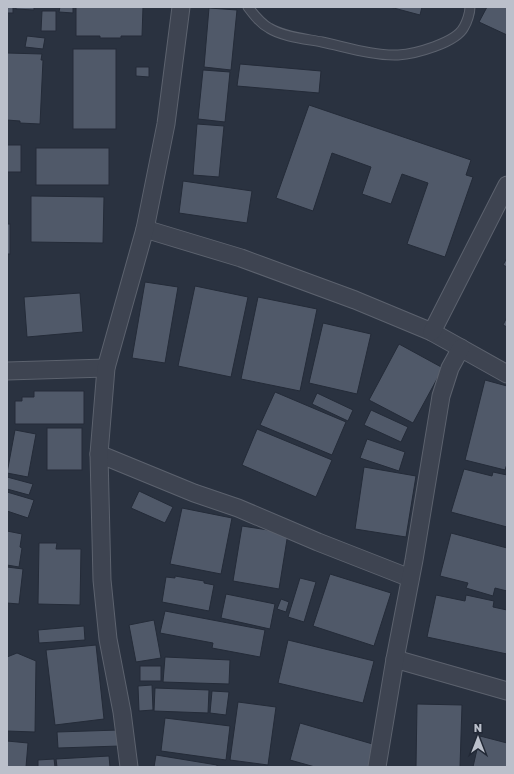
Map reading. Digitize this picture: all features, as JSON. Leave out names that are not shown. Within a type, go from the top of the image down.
[{"type":"street","points":[[129,767],[122,712],[108,639],[102,580],[99,454],[106,368],[145,229],[166,124],[181,7]]},
{"type":"street","points":[[432,332],[507,185]]},
{"type":"street","points":[[145,229],[241,258],[354,300],[432,332],[507,374]]},
{"type":"street","points":[[377,767],[441,396],[450,368],[461,348]]},
{"type":"street","points":[[7,371],[106,368]]},
{"type":"street","points":[[99,454],[238,508],[318,542],[410,578]]},
{"type":"street","points":[[395,658],[507,691]]},
{"type":"lane","points":[[248,7],[259,21],[271,29],[289,36],[376,53],[398,55],[436,46],[452,38],[464,29],[470,7]]},
{"type":"building","points":[[7,7],[13,7],[13,13],[7,13]]},
{"type":"building","points":[[16,7],[34,7],[34,10],[16,9]]},
{"type":"building","points":[[60,7],[73,7],[73,13],[59,12]]},
{"type":"building","points":[[76,7],[143,7],[142,36],[100,38],[100,36],[76,36]]},
{"type":"building","points":[[390,7],[422,7],[420,15]]},
{"type":"building","points":[[487,7],[507,7],[507,35],[479,22]]},
{"type":"building","points":[[209,8],[237,10],[231,70],[204,67]]},
{"type":"building","points":[[42,11],[56,11],[56,31],[41,31]]},
{"type":"building","points":[[27,36],[45,38],[43,49],[25,47]]},
{"type":"building","points":[[73,49],[116,49],[116,129],[73,129]]},
{"type":"building","points":[[7,53],[42,54],[40,124],[20,123],[20,121],[7,120]]},
{"type":"building","points":[[240,64],[321,71],[319,93],[237,86]]},
{"type":"building","points":[[136,67],[149,67],[149,77],[136,76]]},
{"type":"building","points":[[203,70],[230,72],[225,122],[198,119]]},
{"type":"building","points":[[309,105],[471,160],[466,175],[473,177],[445,257],[407,244],[428,183],[402,174],[391,204],[362,194],[371,167],[332,153],[313,211],[276,198]]},
{"type":"building","points":[[197,124],[224,126],[219,177],[193,175]]},
{"type":"building","points":[[7,145],[21,145],[21,172],[7,172]]},
{"type":"building","points":[[36,148],[109,148],[109,185],[36,185]]},
{"type":"building","points":[[183,181],[252,191],[247,223],[179,213]]},
{"type":"building","points":[[31,196],[104,197],[103,243],[31,242]]},
{"type":"building","points":[[7,224],[10,224],[10,254],[7,254]]},
{"type":"building","points":[[507,258],[507,267],[503,265]]},
{"type":"building","points":[[145,282],[178,287],[165,363],[132,358]]},
{"type":"building","points":[[195,286],[248,297],[231,377],[178,366]]},
{"type":"building","points":[[80,293],[83,332],[27,337],[24,297]]},
{"type":"building","points":[[258,297],[317,309],[300,391],[241,379]]},
{"type":"building","points":[[507,317],[507,327],[503,325]]},
{"type":"building","points":[[323,323],[371,334],[357,394],[309,383]]},
{"type":"building","points":[[399,344],[443,368],[413,423],[369,400]]},
{"type":"building","points":[[485,380],[507,386],[507,464],[505,470],[465,460]]},
{"type":"building","points":[[34,391],[84,391],[84,424],[15,424],[15,401],[22,401],[22,397],[34,397]]},
{"type":"building","points":[[275,392],[346,422],[332,455],[260,425]]},
{"type":"building","points":[[317,393],[353,410],[348,421],[312,404]]},
{"type":"building","points":[[371,410],[408,427],[401,442],[364,425]]},
{"type":"building","points":[[47,428],[82,428],[82,470],[47,470]]},
{"type":"building","points":[[257,429],[332,460],[316,497],[242,465]]},
{"type":"building","points":[[15,430],[36,434],[28,477],[7,473]]},
{"type":"building","points":[[367,439],[405,452],[399,471],[360,458]]},
{"type":"building","points":[[364,467],[416,476],[406,537],[355,529]]},
{"type":"building","points":[[464,469],[492,476],[493,472],[507,475],[507,527],[451,512]]},
{"type":"building","points":[[7,477],[33,484],[29,495],[7,489]]},
{"type":"building","points":[[139,491],[173,507],[165,523],[131,508]]},
{"type":"building","points":[[7,492],[34,500],[28,518],[7,511]]},
{"type":"building","points":[[182,508],[232,518],[221,574],[170,564]]},
{"type":"building","points":[[242,526],[288,533],[279,589],[233,581]]},
{"type":"building","points":[[7,531],[22,534],[20,547],[22,548],[19,567],[7,565]]},
{"type":"building","points":[[451,533],[507,548],[507,591],[495,588],[493,596],[466,588],[468,583],[440,576]]},
{"type":"building","points":[[39,543],[57,543],[56,549],[81,549],[80,605],[38,604]]},
{"type":"building","points":[[7,567],[23,569],[19,604],[7,603]]},
{"type":"building","points":[[330,574],[391,593],[374,646],[313,626]]},
{"type":"building","points":[[175,576],[204,581],[204,583],[214,585],[209,611],[162,602],[166,577],[175,578]]},
{"type":"building","points":[[300,578],[316,582],[304,622],[288,617]]},
{"type":"building","points":[[226,594],[275,604],[270,629],[221,618]]},
{"type":"building","points":[[436,595],[465,601],[466,595],[494,601],[493,607],[507,610],[507,654],[427,637]]},
{"type":"building","points":[[281,599],[289,602],[286,612],[277,609]]},
{"type":"building","points":[[165,611],[265,630],[260,657],[212,648],[213,643],[160,633]]},
{"type":"building","points":[[154,620],[161,658],[136,662],[129,625]]},
{"type":"building","points":[[84,626],[85,640],[39,643],[38,630]]},
{"type":"building","points":[[288,640],[374,661],[363,703],[278,683]]},
{"type":"building","points":[[96,645],[104,719],[55,725],[46,650]]},
{"type":"building","points":[[17,653],[36,661],[35,732],[7,731],[7,657]]},
{"type":"building","points":[[165,657],[230,660],[229,684],[163,682]]},
{"type":"building","points":[[140,666],[161,666],[161,681],[140,681]]},
{"type":"building","points":[[152,685],[153,710],[139,711],[138,686]]},
{"type":"building","points":[[155,688],[209,690],[208,713],[154,711]]},
{"type":"building","points":[[212,691],[229,692],[226,715],[210,713]]},
{"type":"building","points":[[238,702],[276,707],[268,765],[230,760]]},
{"type":"building","points":[[417,704],[462,705],[460,767],[416,767]]},
{"type":"building","points":[[165,718],[230,726],[226,760],[161,751]]},
{"type":"building","points":[[300,723],[376,745],[370,767],[315,767],[290,760]]},
{"type":"building","points":[[119,730],[120,746],[58,748],[57,732]]},
{"type":"building","points":[[480,736],[507,743],[507,767],[473,767]]},
{"type":"building","points":[[7,741],[28,743],[26,767],[7,767]]},
{"type":"building","points":[[156,755],[217,765],[217,767],[154,767]]},
{"type":"building","points":[[109,756],[110,767],[57,767],[56,759]]},
{"type":"building","points":[[54,759],[55,767],[38,767],[38,760]]}]
